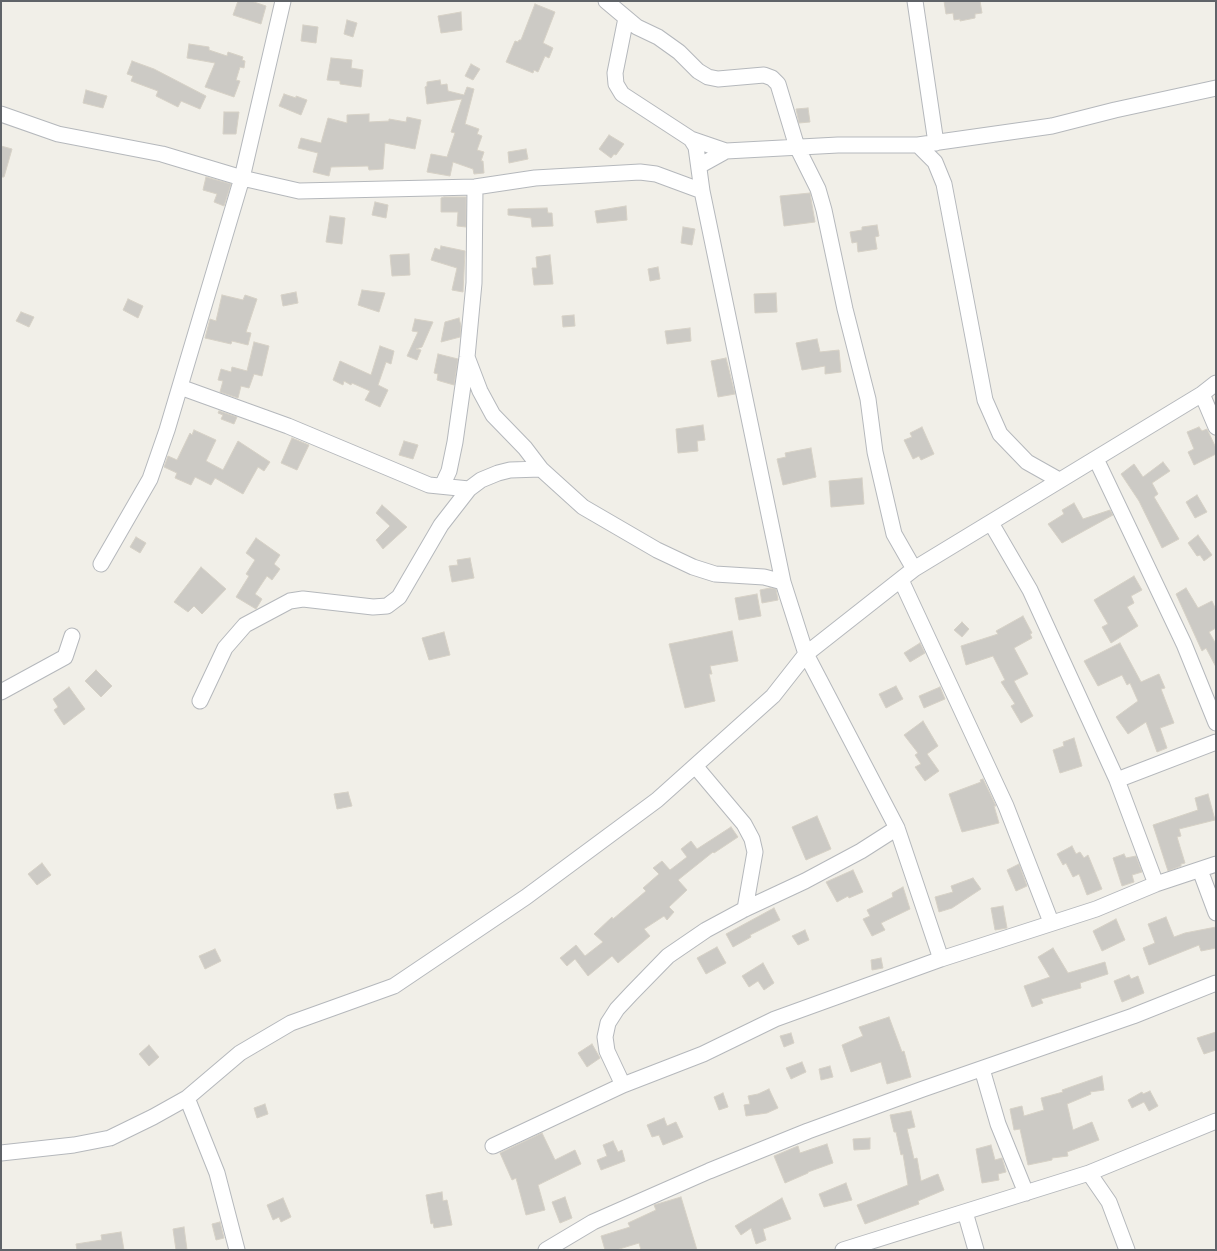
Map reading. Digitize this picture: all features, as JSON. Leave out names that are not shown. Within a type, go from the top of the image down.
[{"type":"street","points":[[101,564],[150,479],[180,387],[242,178],[283,1]]},
{"type":"street","points":[[606,1],[637,27],[658,37],[679,52],[698,71],[708,77],[718,79],[764,75],[772,78],[778,84],[797,147],[818,189],[824,210],[845,309],[868,399],[875,452],[894,534],[914,569]]},
{"type":"street","points":[[915,1],[936,143]]},
{"type":"street","points":[[626,18],[615,72],[616,84],[622,94],[691,139],[726,151],[797,147],[918,145],[936,143],[1052,126],[1115,110],[1216,88]]},
{"type":"street","points":[[1,114],[58,134],[162,154],[242,178],[299,191],[475,187],[535,178],[640,172],[656,174],[702,191]]},
{"type":"street","points":[[691,139],[696,147],[702,191],[783,582],[806,654],[898,828],[941,959]]},
{"type":"street","points":[[918,145],[935,162],[944,184],[985,400],[1000,434],[1027,462],[1059,480]]},
{"type":"street","points":[[699,166],[726,151]]},
{"type":"street","points":[[442,486],[449,471],[455,442],[467,357],[474,283],[475,187]]},
{"type":"street","points":[[467,357],[480,391],[493,416],[525,448],[540,470],[583,507],[657,550],[693,567],[715,574],[764,577],[783,582]]},
{"type":"street","points":[[1,1153],[74,1145],[110,1138],[153,1117],[186,1098],[240,1053],[291,1023],[394,986],[526,897],[657,800],[696,767],[773,696],[806,654],[914,569],[991,524],[1059,480],[1202,394],[1216,383]]},
{"type":"street","points":[[180,387],[288,426],[429,485],[469,489]]},
{"type":"street","points":[[1202,394],[1216,427]]},
{"type":"street","points":[[1096,459],[1184,644],[1216,724]]},
{"type":"street","points":[[200,701],[225,648],[245,625],[290,601],[303,599],[372,607],[387,606],[399,598],[441,525],[469,489],[481,480],[498,473],[510,470],[540,470]]},
{"type":"street","points":[[991,524],[1030,590],[1117,780],[1156,884]]},
{"type":"street","points":[[901,580],[1006,806],[1052,922]]},
{"type":"street","points":[[1,692],[65,657],[72,636]]},
{"type":"street","points":[[1117,780],[1216,742]]},
{"type":"street","points":[[696,767],[744,824],[752,839],[755,852],[745,909]]},
{"type":"street","points":[[623,1085],[607,1051],[605,1037],[608,1023],[617,1009],[668,956],[706,930],[745,909],[805,881],[898,828]]},
{"type":"street","points":[[493,1146],[623,1085],[703,1054],[774,1019],[941,959],[1096,909],[1156,884],[1216,864]]},
{"type":"street","points":[[1200,870],[1216,914]]},
{"type":"street","points":[[546,1250],[593,1222],[709,1171],[923,1089],[982,1070],[1133,1016],[1216,983]]},
{"type":"street","points":[[982,1070],[998,1124],[1026,1193]]},
{"type":"street","points":[[186,1098],[217,1173],[237,1250]]},
{"type":"street","points":[[843,1250],[1089,1173],[1216,1120]]},
{"type":"street","points":[[1089,1173],[1109,1202],[1127,1250]]},
{"type":"street","points":[[966,1212],[976,1250]]},
{"type":"building","points":[[238,1],[251,1],[266,6],[261,24],[233,15]]},
{"type":"building","points":[[944,1],[980,1],[982,13],[975,14],[975,18],[960,21],[960,19],[954,20],[953,13],[946,14]]},
{"type":"building","points":[[535,4],[555,12],[543,43],[553,48],[549,58],[545,56],[538,72],[534,70],[533,73],[506,62],[515,41],[518,42],[521,40]]},
{"type":"building","points":[[461,12],[462,30],[441,33],[438,16]]},
{"type":"building","points":[[347,20],[357,23],[353,37],[344,34]]},
{"type":"building","points":[[303,25],[318,27],[316,43],[301,41]]},
{"type":"building","points":[[189,44],[209,47],[209,50],[227,56],[228,52],[243,57],[242,60],[245,61],[244,68],[240,67],[236,80],[240,81],[234,97],[205,87],[215,63],[187,58]]},
{"type":"building","points":[[331,58],[352,60],[351,68],[363,70],[361,87],[340,84],[340,81],[327,80]]},
{"type":"building","points":[[132,61],[154,69],[206,96],[200,109],[181,101],[178,107],[156,96],[158,91],[131,81],[133,76],[127,74]]},
{"type":"building","points":[[471,64],[480,69],[473,80],[465,76]]},
{"type":"building","points":[[440,80],[441,85],[447,84],[448,91],[464,95],[467,87],[474,89],[465,124],[479,129],[477,134],[482,136],[477,150],[484,152],[481,161],[483,161],[484,173],[474,174],[473,169],[453,162],[450,176],[427,172],[431,154],[447,157],[455,133],[451,132],[462,99],[427,104],[425,87],[427,86],[427,82]]},
{"type":"building","points":[[86,90],[107,96],[103,108],[83,103]]},
{"type":"building","points":[[284,94],[307,100],[301,115],[279,106]]},
{"type":"building","points":[[808,108],[810,122],[799,123],[796,109]]},
{"type":"building","points":[[224,112],[239,112],[236,134],[223,134]]},
{"type":"building","points":[[369,114],[369,122],[389,121],[389,119],[406,122],[407,117],[421,120],[415,149],[385,143],[383,169],[369,170],[368,166],[331,167],[329,176],[313,172],[318,153],[298,148],[301,138],[321,143],[328,118],[347,123],[347,115]]},
{"type":"building","points":[[609,135],[624,144],[616,155],[614,154],[611,158],[599,149]]},
{"type":"building","points":[[1,146],[12,149],[4,177],[1,177]]},
{"type":"building","points":[[526,149],[528,159],[509,163],[508,152]]},
{"type":"building","points":[[206,177],[231,184],[224,206],[214,202],[217,194],[203,190]]},
{"type":"building","points":[[810,193],[815,222],[784,226],[780,196]]},
{"type":"building","points":[[466,197],[466,227],[457,226],[458,212],[441,212],[441,198]]},
{"type":"building","points":[[375,202],[388,205],[386,218],[372,215]]},
{"type":"building","points":[[626,206],[627,220],[597,223],[595,211]]},
{"type":"building","points":[[547,208],[548,213],[552,213],[553,226],[532,227],[531,218],[508,215],[508,209]]},
{"type":"building","points":[[330,216],[345,218],[342,244],[326,242]]},
{"type":"building","points":[[877,225],[879,236],[875,237],[877,249],[858,252],[857,242],[852,243],[850,232],[862,230],[862,227]]},
{"type":"building","points":[[683,227],[695,229],[692,245],[681,243]]},
{"type":"building","points":[[441,246],[465,251],[463,292],[452,290],[457,268],[431,260],[435,248],[440,250]]},
{"type":"building","points":[[409,254],[410,275],[392,276],[390,255]]},
{"type":"building","points":[[550,255],[553,284],[534,285],[532,268],[537,268],[536,257]]},
{"type":"building","points":[[658,267],[660,279],[650,281],[648,269]]},
{"type":"building","points":[[362,290],[385,293],[379,312],[358,305]]},
{"type":"building","points":[[296,292],[298,303],[283,306],[281,295]]},
{"type":"building","points":[[776,293],[777,312],[755,313],[754,294]]},
{"type":"building","points":[[222,295],[243,300],[245,295],[257,299],[246,332],[251,333],[248,345],[232,341],[231,344],[205,338],[210,319],[216,321]]},
{"type":"building","points":[[128,299],[143,306],[138,318],[123,310]]},
{"type":"building","points":[[21,312],[34,317],[29,327],[16,321]]},
{"type":"building","points":[[574,315],[575,326],[563,327],[562,316]]},
{"type":"building","points":[[459,318],[461,326],[460,337],[441,342],[445,322]]},
{"type":"building","points":[[415,319],[433,322],[422,347],[416,349],[421,350],[417,360],[407,356],[418,332],[412,331]]},
{"type":"building","points":[[690,328],[691,341],[667,344],[665,331]]},
{"type":"building","points":[[817,339],[820,352],[839,350],[841,372],[825,374],[825,366],[802,370],[796,343]]},
{"type":"building","points":[[254,342],[269,346],[262,376],[254,374],[249,388],[241,386],[238,398],[220,392],[223,381],[218,380],[221,369],[231,372],[232,367],[247,371]]},
{"type":"building","points":[[380,346],[394,351],[391,364],[386,362],[378,385],[388,390],[380,407],[365,400],[370,391],[352,383],[351,385],[344,381],[343,385],[333,380],[340,361],[371,375]]},
{"type":"building","points":[[438,354],[458,359],[454,385],[437,380],[438,374],[434,373]]},
{"type":"building","points":[[726,358],[735,394],[718,397],[711,361]]},
{"type":"building","points":[[219,411],[237,417],[234,424],[221,419],[223,415],[218,413]]},
{"type":"building","points":[[703,425],[705,440],[697,441],[698,451],[678,453],[676,429]]},
{"type":"building","points":[[922,427],[934,454],[921,460],[919,456],[913,459],[904,440],[912,437],[910,433]]},
{"type":"building","points":[[1199,427],[1202,431],[1207,429],[1216,448],[1216,454],[1194,465],[1188,452],[1194,449],[1187,432]]},
{"type":"building","points":[[194,430],[216,440],[206,461],[223,470],[238,441],[270,462],[264,471],[258,467],[243,494],[215,478],[211,485],[195,477],[191,485],[175,478],[177,473],[164,467],[168,456],[177,460],[190,433],[192,435]]},
{"type":"building","points":[[292,438],[309,445],[297,470],[281,463]]},
{"type":"building","points":[[404,441],[418,445],[413,459],[399,455]]},
{"type":"building","points":[[811,448],[816,477],[783,485],[777,459],[786,457],[785,453]]},
{"type":"building","points":[[1163,462],[1170,471],[1152,483],[1158,494],[1154,497],[1179,539],[1162,548],[1139,501],[1121,474],[1134,464],[1143,477]]},
{"type":"building","points":[[862,478],[864,504],[831,507],[829,481]]},
{"type":"building","points":[[1197,495],[1207,512],[1195,518],[1186,502]]},
{"type":"building","points":[[1074,503],[1083,519],[1110,510],[1113,515],[1062,543],[1048,524],[1064,514],[1062,510]]},
{"type":"building","points":[[382,505],[407,527],[383,549],[376,540],[390,526],[376,513]]},
{"type":"building","points":[[1198,535],[1212,555],[1204,561],[1200,555],[1197,556],[1188,543]]},
{"type":"building","points":[[136,537],[146,543],[140,553],[130,547]]},
{"type":"building","points":[[256,538],[280,555],[274,564],[280,569],[272,580],[267,576],[255,594],[262,599],[256,609],[236,597],[249,576],[246,574],[255,560],[246,553]]},
{"type":"building","points":[[470,558],[474,578],[452,582],[449,566],[458,565],[457,560]]},
{"type":"building","points":[[201,567],[226,589],[202,614],[194,606],[188,612],[174,602]]},
{"type":"building","points":[[1134,576],[1142,590],[1131,596],[1134,603],[1127,607],[1138,626],[1111,643],[1102,627],[1108,624],[1094,600]]},
{"type":"building","points":[[770,588],[776,589],[778,600],[762,603],[760,590]]},
{"type":"building","points":[[1186,588],[1198,608],[1212,601],[1216,610],[1216,628],[1209,632],[1216,644],[1216,667],[1206,648],[1202,651],[1176,594]]},
{"type":"building","points":[[757,594],[761,616],[739,620],[735,598]]},
{"type":"building","points":[[1023,616],[1032,633],[1030,634],[1032,638],[1014,648],[1028,674],[1014,681],[1033,716],[1021,723],[1011,706],[1015,704],[1001,682],[1005,680],[993,656],[966,665],[961,646],[998,634],[996,631]]},
{"type":"building","points":[[962,622],[969,629],[962,637],[954,630]]},
{"type":"building","points":[[732,631],[738,661],[710,666],[712,674],[709,674],[715,701],[685,708],[669,644]]},
{"type":"building","points":[[444,632],[450,655],[429,660],[422,638]]},
{"type":"building","points":[[920,643],[925,653],[910,662],[904,653]]},
{"type":"building","points":[[1120,643],[1141,682],[1159,674],[1165,688],[1161,689],[1174,723],[1160,728],[1167,748],[1157,752],[1146,722],[1128,734],[1116,717],[1138,701],[1130,683],[1127,685],[1122,675],[1098,686],[1084,661]]},
{"type":"building","points":[[96,670],[112,686],[101,697],[85,681]]},
{"type":"building","points":[[896,686],[903,699],[886,708],[879,694]]},
{"type":"building","points":[[69,687],[85,709],[64,725],[54,710],[58,707],[53,699]]},
{"type":"building","points":[[940,687],[945,699],[924,708],[919,696]]},
{"type":"building","points":[[923,721],[938,746],[927,754],[939,771],[925,781],[915,767],[921,764],[915,755],[918,753],[904,735]]},
{"type":"building","points":[[1074,738],[1082,766],[1060,773],[1053,750],[1064,746],[1063,742]]},
{"type":"building","points":[[983,779],[996,806],[994,806],[999,823],[962,832],[949,794],[981,782],[980,780]]},
{"type":"building","points":[[348,792],[352,806],[337,809],[334,794]]},
{"type":"building","points":[[1208,794],[1215,820],[1179,829],[1181,836],[1177,837],[1185,863],[1168,871],[1153,825],[1198,810],[1195,798]]},
{"type":"building","points":[[817,816],[831,849],[806,860],[792,827]]},
{"type":"building","points":[[731,827],[738,837],[714,853],[713,852],[678,880],[687,890],[669,907],[674,912],[667,920],[664,916],[644,929],[650,936],[618,963],[612,956],[588,976],[575,959],[567,966],[560,958],[576,945],[585,956],[603,942],[594,934],[612,917],[613,919],[646,891],[643,888],[659,874],[653,868],[662,861],[670,870],[687,857],[681,849],[691,841],[697,849]]},
{"type":"building","points":[[1072,846],[1076,854],[1080,852],[1084,858],[1088,855],[1102,889],[1087,895],[1079,874],[1073,877],[1066,863],[1063,865],[1057,854]]},
{"type":"building","points":[[1124,854],[1126,858],[1136,856],[1142,872],[1132,875],[1134,882],[1122,886],[1113,858]]},
{"type":"building","points":[[42,863],[51,875],[37,885],[28,874]]},
{"type":"building","points":[[1019,864],[1027,886],[1016,891],[1007,870]]},
{"type":"building","points":[[853,870],[863,892],[849,898],[848,896],[837,902],[826,882]]},
{"type":"building","points":[[973,878],[981,889],[952,908],[939,912],[935,897],[953,892],[951,886]]},
{"type":"building","points":[[903,887],[910,909],[881,923],[885,930],[872,936],[863,919],[870,916],[867,910],[893,897],[892,893]]},
{"type":"building","points":[[1003,906],[1007,928],[995,930],[991,908]]},
{"type":"building","points":[[774,908],[780,920],[750,935],[751,937],[733,947],[726,934]]},
{"type":"building","points":[[1166,917],[1174,937],[1185,933],[1216,927],[1216,948],[1201,951],[1199,945],[1149,965],[1143,948],[1155,943],[1148,924]]},
{"type":"building","points":[[1116,919],[1125,940],[1102,951],[1093,931]]},
{"type":"building","points":[[805,930],[809,940],[798,945],[792,936]]},
{"type":"building","points":[[717,947],[726,963],[706,974],[697,958]]},
{"type":"building","points":[[1053,948],[1068,973],[1105,962],[1108,974],[1080,983],[1081,988],[1041,999],[1043,1003],[1032,1007],[1024,986],[1050,977],[1038,957]]},
{"type":"building","points":[[215,949],[221,961],[205,969],[199,956]]},
{"type":"building","points":[[881,958],[883,968],[872,970],[871,960]]},
{"type":"building","points":[[763,963],[774,983],[764,990],[758,981],[749,987],[742,976]]},
{"type":"building","points":[[1129,975],[1131,979],[1138,976],[1144,993],[1122,1002],[1114,981]]},
{"type":"building","points":[[889,1017],[902,1052],[904,1051],[911,1077],[887,1084],[881,1062],[851,1072],[842,1045],[863,1036],[859,1027]]},
{"type":"building","points":[[1216,1032],[1216,1050],[1204,1054],[1197,1038]]},
{"type":"building","points":[[791,1033],[794,1043],[784,1047],[780,1036]]},
{"type":"building","points":[[592,1044],[600,1058],[587,1067],[578,1053]]},
{"type":"building","points":[[149,1045],[159,1057],[149,1066],[139,1054]]},
{"type":"building","points":[[802,1062],[806,1072],[791,1079],[786,1068]]},
{"type":"building","points":[[830,1066],[833,1077],[821,1080],[819,1069]]},
{"type":"building","points":[[1102,1076],[1104,1090],[1090,1092],[1091,1094],[1067,1104],[1073,1130],[1092,1122],[1099,1140],[1067,1152],[1068,1156],[1052,1158],[1052,1160],[1028,1165],[1020,1129],[1014,1130],[1010,1109],[1022,1106],[1024,1116],[1044,1110],[1041,1098],[1063,1092],[1062,1090]]},
{"type":"building","points":[[769,1089],[778,1108],[767,1113],[746,1116],[744,1105],[750,1104],[748,1096],[758,1094]]},
{"type":"building","points":[[1150,1091],[1158,1106],[1149,1111],[1144,1102],[1132,1108],[1128,1100],[1142,1092],[1143,1094]]},
{"type":"building","points":[[723,1093],[728,1107],[719,1110],[714,1097]]},
{"type":"building","points":[[265,1104],[268,1114],[257,1118],[254,1108]]},
{"type":"building","points":[[911,1111],[915,1127],[907,1129],[914,1159],[917,1158],[921,1181],[938,1174],[944,1190],[918,1201],[919,1204],[865,1224],[857,1205],[908,1185],[903,1154],[901,1155],[896,1132],[894,1132],[890,1115]]},
{"type":"building","points":[[664,1118],[667,1126],[676,1122],[683,1137],[663,1145],[659,1135],[652,1137],[647,1125]]},
{"type":"building","points":[[542,1133],[555,1160],[575,1150],[581,1164],[538,1185],[545,1210],[526,1215],[516,1178],[512,1180],[500,1153]]},
{"type":"building","points":[[870,1138],[870,1149],[854,1150],[853,1139]]},
{"type":"building","points":[[613,1141],[618,1152],[622,1150],[625,1161],[601,1170],[597,1160],[607,1156],[603,1145]]},
{"type":"building","points":[[827,1144],[833,1163],[808,1172],[785,1183],[774,1156],[798,1146],[800,1153]]},
{"type":"building","points":[[991,1145],[995,1160],[1002,1158],[1006,1172],[998,1174],[999,1180],[982,1183],[976,1149]]},
{"type":"building","points":[[846,1183],[852,1200],[824,1207],[819,1194]]},
{"type":"building","points":[[442,1192],[443,1201],[447,1200],[452,1225],[434,1228],[433,1223],[431,1224],[426,1195]]},
{"type":"building","points":[[565,1197],[572,1218],[560,1223],[552,1202]]},
{"type":"building","points":[[681,1197],[697,1250],[641,1250],[639,1243],[616,1250],[605,1250],[601,1236],[630,1227],[628,1223],[656,1210],[654,1205]]},
{"type":"building","points":[[283,1198],[291,1217],[281,1222],[279,1217],[273,1220],[267,1205]]},
{"type":"building","points":[[782,1198],[791,1219],[763,1229],[766,1240],[756,1244],[751,1228],[741,1235],[735,1226]]},
{"type":"building","points":[[220,1222],[224,1238],[216,1240],[212,1224]]},
{"type":"building","points":[[184,1227],[187,1250],[176,1250],[173,1229]]},
{"type":"building","points":[[121,1232],[124,1250],[77,1250],[76,1244],[102,1240],[101,1235]]}]
